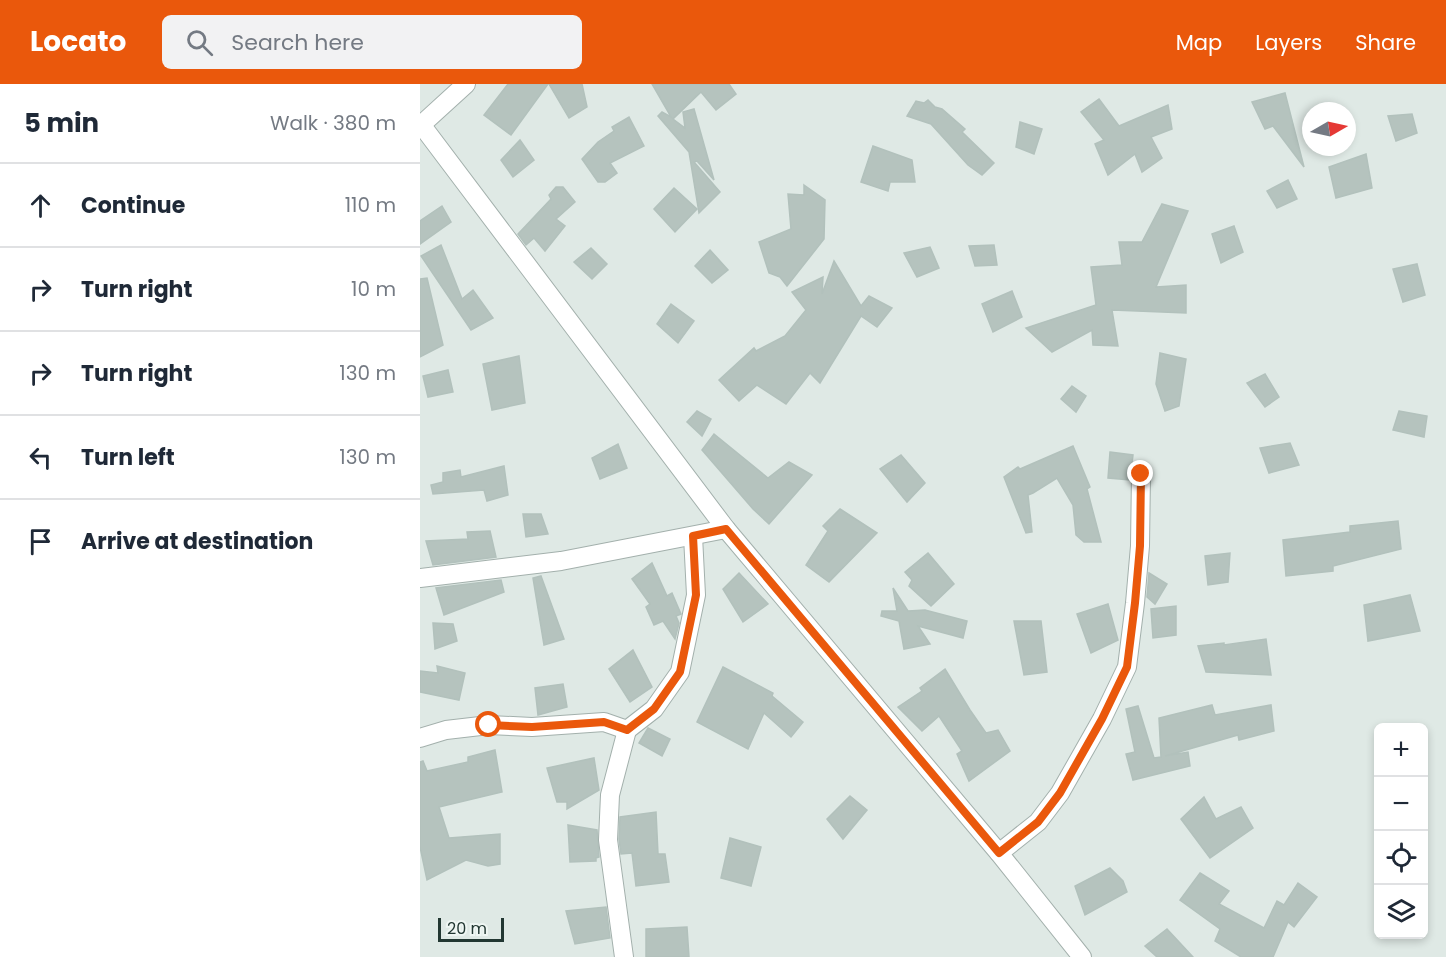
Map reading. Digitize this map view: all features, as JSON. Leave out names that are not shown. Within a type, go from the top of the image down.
[{"type":"street","points":[[466,84],[420,124],[726,529],[999,853],[1082,957]]},
{"type":"street","points":[[999,853],[1038,822],[1060,793],[1102,719],[1127,667],[1140,546],[1141,474]]},
{"type":"street","points":[[420,578],[561,561],[726,529]]},
{"type":"street","points":[[624,957],[608,840],[610,795],[627,730],[654,709],[680,672],[696,595],[693,536]]},
{"type":"street","points":[[420,738],[446,730],[489,725],[532,727],[604,722],[627,730]]},
{"type":"building","points":[[508,84],[548,84],[511,135],[484,115]]},
{"type":"building","points":[[549,84],[582,84],[587,107],[569,118]]},
{"type":"building","points":[[652,84],[729,84],[736,94],[716,110],[701,92],[673,119],[685,128],[683,112],[694,109],[714,180],[697,161],[694,162],[720,192],[699,213],[689,152],[658,116],[662,112],[671,117]]},
{"type":"building","points":[[1285,93],[1304,167],[1273,126],[1265,129],[1252,102]]},
{"type":"building","points":[[1099,99],[1119,126],[1168,105],[1172,129],[1151,137],[1162,158],[1142,172],[1135,154],[1108,175],[1095,144],[1104,140],[1081,112]]},
{"type":"building","points":[[928,100],[965,129],[962,132],[994,163],[982,175],[968,165],[931,124],[907,116],[916,101],[924,103]]},
{"type":"building","points":[[1412,114],[1417,133],[1396,141],[1388,116]]},
{"type":"building","points":[[629,117],[644,146],[610,163],[617,173],[605,182],[598,182],[582,159],[598,142],[614,131],[612,127]]},
{"type":"building","points":[[1020,122],[1042,129],[1034,154],[1016,147]]},
{"type":"building","points":[[520,140],[534,160],[513,177],[501,160]]},
{"type":"building","points":[[873,146],[912,160],[915,182],[890,182],[888,191],[861,182]]},
{"type":"building","points":[[1366,154],[1372,188],[1336,198],[1329,167]]},
{"type":"building","points":[[1288,180],[1297,199],[1277,208],[1267,191]]},
{"type":"building","points":[[804,185],[825,200],[824,239],[787,286],[780,277],[769,273],[759,242],[791,229],[788,194],[804,195]]},
{"type":"building","points":[[556,187],[563,187],[575,202],[556,219],[565,226],[545,251],[534,238],[526,245],[518,234],[551,199],[549,195]]},
{"type":"building","points":[[674,188],[697,209],[675,232],[654,209]]},
{"type":"building","points":[[1162,204],[1188,211],[1156,287],[1186,285],[1186,313],[1112,310],[1118,346],[1093,345],[1092,330],[1052,352],[1026,328],[1096,305],[1091,267],[1122,265],[1119,242],[1142,242]]},
{"type":"building","points":[[442,206],[451,222],[420,244],[420,221]]},
{"type":"building","points":[[1234,226],[1243,252],[1221,263],[1212,234]]},
{"type":"building","points":[[441,245],[462,299],[473,290],[493,318],[471,330],[421,256]]},
{"type":"building","points":[[994,245],[997,265],[975,266],[969,246]]},
{"type":"building","points":[[930,247],[939,268],[917,277],[904,253]]},
{"type":"building","points":[[591,248],[607,264],[592,279],[574,262]]},
{"type":"building","points":[[710,250],[728,270],[712,283],[695,266]]},
{"type":"building","points":[[834,261],[861,306],[869,296],[892,308],[877,327],[861,316],[820,383],[810,373],[786,404],[757,385],[739,401],[719,380],[754,348],[756,351],[785,336],[806,310],[792,292],[823,277],[822,294]]},
{"type":"building","points":[[1417,264],[1425,295],[1403,302],[1393,269]]},
{"type":"building","points":[[427,278],[443,345],[420,357],[420,279]]},
{"type":"building","points":[[1012,291],[1022,317],[993,332],[982,304]]},
{"type":"building","points":[[671,304],[694,321],[678,343],[657,324]]},
{"type":"building","points":[[1160,353],[1186,359],[1179,406],[1165,411],[1156,384]]},
{"type":"building","points":[[519,356],[525,403],[492,410],[483,364]]},
{"type":"building","points":[[448,370],[453,392],[428,397],[423,376]]},
{"type":"building","points":[[1265,374],[1279,397],[1265,407],[1247,383]]},
{"type":"building","points":[[1072,386],[1086,396],[1076,412],[1061,399]]},
{"type":"building","points":[[697,411],[711,419],[702,436],[687,422]]},
{"type":"building","points":[[1399,411],[1427,416],[1424,437],[1393,430]]},
{"type":"building","points":[[714,434],[768,478],[789,462],[812,475],[769,524],[702,450]]},
{"type":"building","points":[[1290,443],[1299,465],[1269,473],[1260,448]]},
{"type":"building","points":[[618,444],[627,468],[600,479],[592,458]]},
{"type":"building","points":[[1073,446],[1090,487],[1087,489],[1101,542],[1084,542],[1076,535],[1073,505],[1057,478],[1028,495],[1032,532],[1026,533],[1004,477],[1018,467],[1020,469]]},
{"type":"building","points":[[1110,452],[1133,455],[1130,480],[1108,478]]},
{"type":"building","points":[[901,455],[925,483],[907,502],[880,469]]},
{"type":"building","points":[[504,466],[508,495],[487,501],[484,490],[433,494],[431,485],[443,482],[443,473],[460,470],[461,477]]},
{"type":"building","points":[[840,509],[877,533],[829,582],[806,565],[828,531],[823,526]]},
{"type":"building","points":[[523,514],[541,514],[548,534],[526,537]]},
{"type":"building","points":[[1398,521],[1401,549],[1333,566],[1333,571],[1286,576],[1283,540],[1350,532],[1350,526]]},
{"type":"building","points":[[490,531],[496,557],[433,565],[426,541],[468,539],[467,532]]},
{"type":"building","points":[[928,553],[954,584],[931,606],[909,586],[912,580],[905,572]]},
{"type":"building","points":[[1230,553],[1228,582],[1208,585],[1205,556]]},
{"type":"building","points":[[652,563],[667,596],[672,593],[681,614],[676,616],[679,623],[675,639],[663,621],[654,625],[646,607],[650,604],[632,579]]},
{"type":"building","points":[[739,573],[768,604],[743,622],[723,589]]},
{"type":"building","points":[[1149,573],[1167,584],[1155,604],[1147,597]]},
{"type":"building","points":[[541,576],[564,639],[544,645],[533,578]]},
{"type":"building","points":[[501,580],[504,592],[444,615],[436,588]]},
{"type":"building","points":[[893,588],[908,611],[925,610],[967,621],[963,638],[918,626],[930,644],[904,649],[899,621],[881,616],[882,611],[897,611]]},
{"type":"building","points":[[1410,595],[1420,631],[1368,641],[1364,605]]},
{"type":"building","points":[[1108,604],[1118,640],[1091,653],[1077,614]]},
{"type":"building","points":[[1176,606],[1176,635],[1153,638],[1151,609]]},
{"type":"building","points":[[1014,621],[1041,621],[1047,672],[1024,675]]},
{"type":"building","points":[[433,623],[453,624],[457,641],[435,649]]},
{"type":"building","points":[[1266,639],[1271,675],[1206,672],[1198,646]]},
{"type":"building","points":[[633,650],[652,687],[630,702],[609,669]]},
{"type":"building","points":[[437,666],[465,673],[459,700],[420,692],[420,671],[438,673]]},
{"type":"building","points":[[723,667],[773,693],[772,696],[803,722],[791,737],[764,713],[748,749],[697,722]]},
{"type":"building","points":[[945,669],[986,733],[998,730],[1010,751],[969,781],[957,754],[962,751],[939,716],[922,731],[898,707],[922,691],[920,688]]},
{"type":"building","points":[[563,684],[567,707],[538,715],[535,688]]},
{"type":"building","points":[[1212,705],[1215,715],[1271,705],[1274,731],[1239,740],[1238,735],[1165,756],[1188,752],[1190,766],[1133,780],[1126,754],[1135,752],[1126,709],[1138,706],[1154,758],[1161,757],[1159,718]]},
{"type":"building","points":[[648,728],[670,739],[662,756],[639,743]]},
{"type":"building","points":[[495,750],[502,792],[439,807],[449,838],[500,834],[500,864],[488,866],[466,860],[427,880],[420,847],[420,762],[423,761],[427,771],[468,762],[468,757]]},
{"type":"building","points":[[594,758],[599,790],[567,809],[567,802],[557,802],[547,768]]},
{"type":"building","points":[[850,796],[867,810],[843,839],[827,819]]},
{"type":"building","points":[[1204,797],[1216,819],[1241,807],[1253,828],[1210,858],[1181,819]]},
{"type":"building","points":[[656,812],[658,854],[665,854],[669,882],[636,886],[632,853],[621,854],[620,817]]},
{"type":"building","points":[[568,825],[597,830],[599,857],[596,861],[570,862]]},
{"type":"building","points":[[730,838],[761,847],[751,886],[721,878]]},
{"type":"building","points":[[1110,868],[1123,881],[1127,892],[1085,915],[1075,886]]},
{"type":"building","points":[[1200,873],[1229,891],[1219,904],[1264,928],[1277,901],[1284,905],[1298,883],[1317,897],[1294,927],[1288,922],[1273,957],[1241,957],[1215,941],[1220,929],[1180,900]]},
{"type":"building","points":[[606,907],[610,938],[575,944],[566,911]]},
{"type":"building","points":[[687,927],[689,957],[646,957],[646,929]]},
{"type":"building","points":[[1167,929],[1193,957],[1157,957],[1145,946]]},
{"type":"route","points":[[489,725],[532,727],[604,722],[627,730],[654,709],[680,672],[689,636],[696,595],[693,536],[726,529],[999,853],[1038,822],[1060,793],[1102,719],[1127,667],[1140,546],[1141,474]]}]
